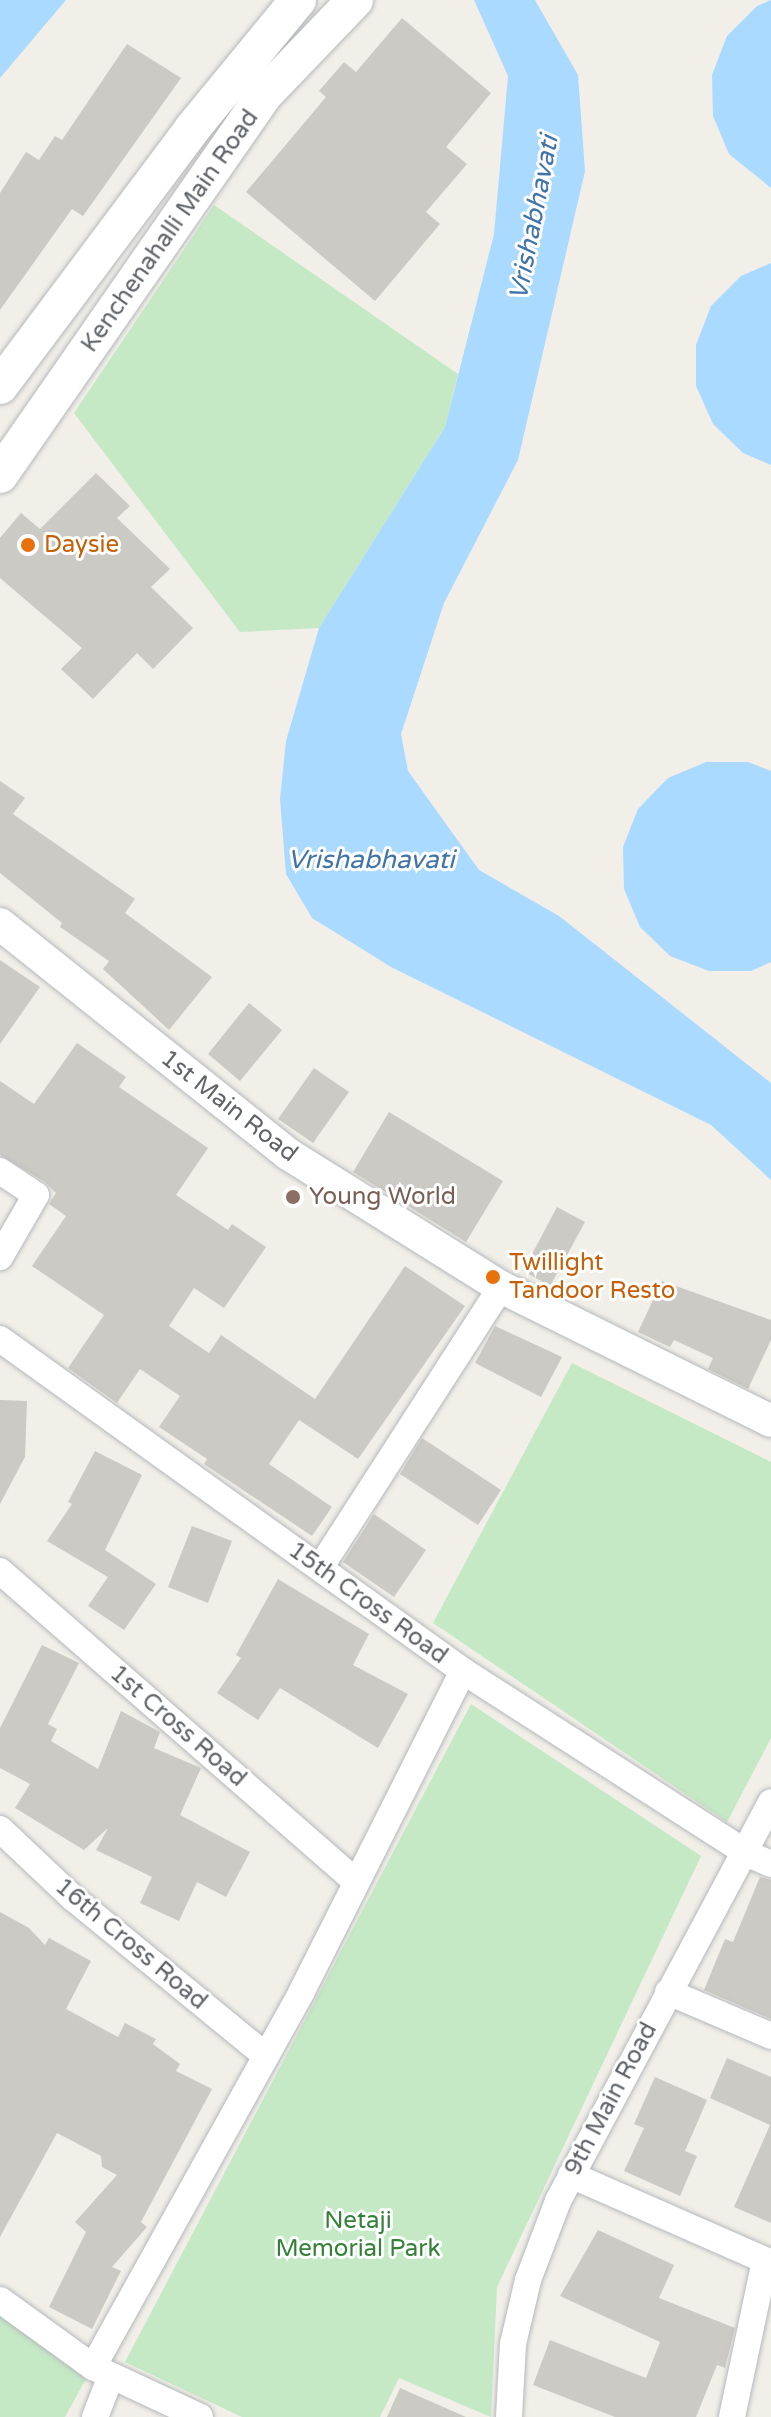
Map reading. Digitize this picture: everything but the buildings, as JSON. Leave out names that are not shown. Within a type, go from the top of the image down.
[{"type":"main road","name":"Kenchenahalli Main Road","points":[[0,386],[192,129],[298,0]]},
{"type":"main road","name":"Kenchenahalli Main Road","points":[[0,475],[263,96],[355,0]]},
{"type":"street","name":"1st Main Road","points":[[0,924],[288,1154],[501,1287],[771,1421]]},
{"type":"street","points":[[0,1171],[36,1195],[0,1257]]},
{"type":"street","points":[[320,1568],[501,1287]]},
{"type":"street","name":"15th Cross Road","points":[[0,1339],[463,1671],[746,1853],[771,1864]]},
{"type":"street","name":"1st Cross Road","points":[[0,1571],[357,1882]]},
{"type":"street","points":[[95,2417],[102,2372],[463,1671]]},
{"type":"street","name":"9th Main Road","points":[[509,2417],[513,2344],[528,2280],[571,2175],[771,1802]]},
{"type":"street","name":"16th Cross Road","points":[[0,1829],[73,1898],[266,2056]]},
{"type":"street","points":[[668,1992],[771,2036]]},
{"type":"street","points":[[571,2175],[768,2262],[732,2417]]},
{"type":"street","points":[[0,2300],[102,2372],[200,2417]]},
{"type":"green space","points":[[214,205],[458,374],[445,427],[319,628],[240,632],[74,413]]},
{"type":"green space","points":[[572,1363],[771,1462],[771,1738],[727,1822],[433,1623]]},
{"type":"green space","name":"Netaji Memorial Park","points":[[471,1704],[701,1856],[497,2287],[491,2417],[399,2378],[380,2417],[242,2417],[125,2362]]},
{"type":"green space","points":[[0,2315],[88,2375],[65,2417],[0,2417]]},
{"type":"water","points":[[0,0],[66,0],[0,78]]},
{"type":"water","name":"Vrishabhavati","points":[[474,0],[535,0],[578,75],[585,171],[518,460],[444,603],[401,734],[408,771],[479,870],[559,916],[771,1083],[771,1180],[711,1125],[391,967],[312,918],[286,874],[280,799],[286,741],[319,628],[445,427],[494,234],[508,76]]},
{"type":"water","points":[[771,0],[771,188],[729,154],[713,116],[712,75],[727,36],[757,6]]},
{"type":"water","points":[[771,263],[771,465],[743,453],[713,424],[696,386],[696,345],[711,306],[741,276]]},
{"type":"water","points":[[706,762],[748,762],[771,771],[771,962],[751,971],[709,971],[670,956],[640,927],[624,889],[623,847],[638,809],[668,778]]},
{"type":"place","name":"Daysie","points":[[28,545]]},
{"type":"place","name":"Young World","points":[[293,1197]]},
{"type":"place","name":"Twillight Tandoor Resto","points":[[493,1277]]}]
